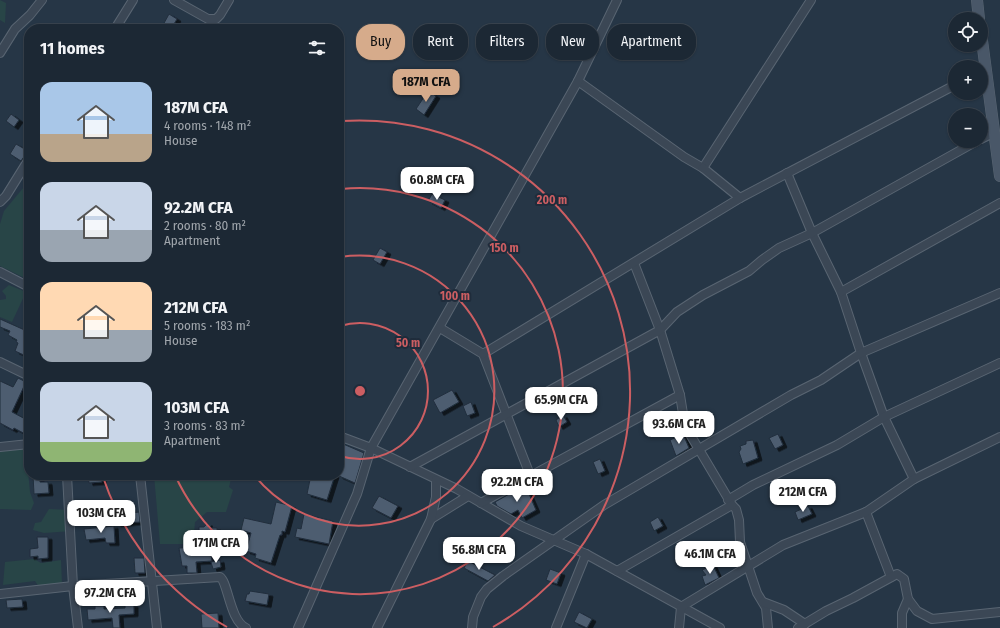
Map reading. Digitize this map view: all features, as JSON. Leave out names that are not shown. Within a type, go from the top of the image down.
[{"type":"street","points":[[0,53],[15,29],[30,15],[42,0]]},
{"type":"street","points":[[118,24],[133,0]]},
{"type":"street","points":[[174,0],[208,19],[216,18],[229,0]]},
{"type":"street","points":[[298,628],[357,494],[370,448],[440,328],[578,81],[617,0]]},
{"type":"street","points":[[703,168],[811,0]]},
{"type":"street","points":[[977,0],[978,12]]},
{"type":"street","points":[[578,81],[684,157],[703,168],[740,198]]},
{"type":"street","points":[[483,354],[740,198],[948,89]]},
{"type":"street","points":[[988,96],[995,132],[1000,176]]},
{"type":"street","points":[[988,136],[995,132]]},
{"type":"street","points":[[410,467],[660,330],[677,312],[703,295],[749,272],[762,260],[780,248],[812,233],[964,148]]},
{"type":"street","points":[[0,202],[6,196],[24,167]]},
{"type":"street","points":[[787,174],[812,233],[841,292],[884,417],[914,479]]},
{"type":"street","points":[[841,292],[1000,203]]},
{"type":"street","points":[[634,263],[660,330],[680,395],[684,420],[699,449],[730,502],[736,509],[739,520],[740,542],[757,593],[764,602],[766,608],[768,628]]},
{"type":"street","points":[[0,272],[24,284]]},
{"type":"street","points":[[472,628],[473,617],[486,588],[604,505],[791,395],[821,380],[861,353],[1000,293]]},
{"type":"street","points":[[440,328],[483,354],[530,475]]},
{"type":"street","points":[[0,362],[24,374]]},
{"type":"street","points":[[617,571],[730,502],[753,486],[837,445],[884,417],[1000,363]]},
{"type":"street","points":[[481,503],[530,475],[680,395]]},
{"type":"street","points":[[680,607],[783,545],[866,512],[914,479],[1000,437]]},
{"type":"street","points":[[344,438],[370,448],[410,467],[468,496],[521,526],[586,554],[720,628]]},
{"type":"street","points":[[0,447],[24,445]]},
{"type":"street","points":[[68,480],[74,586],[78,628]]},
{"type":"street","points":[[141,480],[157,628]]},
{"type":"street","points":[[377,628],[431,519],[436,497],[436,480]]},
{"type":"street","points":[[431,519],[468,496]]},
{"type":"street","points":[[866,512],[891,577]]},
{"type":"street","points":[[556,628],[586,554]]},
{"type":"street","points":[[764,602],[784,610],[801,626],[826,611],[897,574],[904,579],[908,599],[917,611],[932,619],[1000,612]]},
{"type":"street","points":[[0,594],[74,586],[220,577],[224,580],[229,602],[240,624],[246,628]]},
{"type":"street","points":[[902,628],[902,613],[908,599]]},
{"type":"street","points":[[679,628],[680,607]]},
{"type":"green space","points":[[0,0],[6,3],[5,23],[0,20]]},
{"type":"green space","points":[[24,187],[24,278],[0,266],[0,224],[4,211]]},
{"type":"green space","points":[[9,285],[24,291],[24,296],[12,322],[0,317],[0,300],[6,299],[6,296],[2,291]]},
{"type":"green space","points":[[24,449],[24,480],[29,480],[30,492],[34,503],[31,510],[0,509],[1,451]]},
{"type":"green space","points":[[154,480],[231,480],[229,487],[233,490],[226,512],[207,512],[195,522],[193,544],[160,544]]},
{"type":"green space","points":[[49,509],[71,510],[72,531],[44,533],[33,530],[35,523],[41,522]]},
{"type":"green space","points":[[34,559],[41,563],[61,560],[62,584],[39,587],[35,581],[3,585],[5,562]]},
{"type":"building","points":[[169,14],[177,19],[174,24],[164,24]]},
{"type":"building","points":[[428,91],[436,96],[424,115],[416,109]]},
{"type":"building","points":[[11,114],[19,120],[14,127],[6,121]]},
{"type":"building","points":[[16,144],[24,149],[24,157],[21,161],[10,154]]},
{"type":"building","points":[[432,194],[445,200],[441,208],[428,201]]},
{"type":"building","points":[[380,248],[387,252],[380,264],[373,260]]},
{"type":"building","points":[[0,319],[24,330],[24,355],[15,351],[18,343],[16,342],[17,340],[8,335],[10,331],[0,327]]},
{"type":"building","points":[[18,378],[24,381],[24,386],[12,412],[24,418],[24,433],[14,428],[13,430],[0,423],[0,381],[13,387]]},
{"type":"building","points":[[452,390],[459,402],[440,413],[433,400]]},
{"type":"building","points":[[471,402],[475,413],[467,416],[463,406]]},
{"type":"building","points":[[563,415],[567,422],[559,427],[556,420]]},
{"type":"building","points":[[683,434],[689,448],[676,456],[670,440]]},
{"type":"building","points":[[778,434],[783,445],[775,449],[769,438]]},
{"type":"building","points":[[753,440],[758,458],[743,464],[739,452],[741,449],[740,446],[746,444],[746,441]]},
{"type":"building","points":[[344,444],[364,453],[355,483],[344,478]]},
{"type":"building","points":[[600,459],[605,471],[598,474],[593,462]]},
{"type":"building","points":[[33,480],[48,482],[49,493],[34,494]]},
{"type":"building","points":[[89,480],[102,480],[102,482],[89,483]]},
{"type":"building","points":[[310,480],[333,480],[327,500],[307,494]]},
{"type":"building","points":[[526,487],[536,510],[522,518],[518,510],[511,514],[497,506],[495,502]]},
{"type":"building","points":[[379,496],[398,506],[391,518],[372,508]]},
{"type":"building","points":[[276,502],[292,506],[285,532],[282,531],[282,535],[280,535],[271,563],[255,558],[256,554],[246,551],[251,533],[241,530],[244,518],[271,524]]},
{"type":"building","points":[[808,506],[812,514],[798,520],[795,512]]},
{"type":"building","points":[[139,512],[140,522],[117,524],[116,515]]},
{"type":"building","points":[[304,514],[333,521],[329,544],[295,537],[297,528],[301,529]]},
{"type":"building","points":[[658,517],[663,526],[654,531],[650,522]]},
{"type":"building","points":[[208,523],[209,528],[217,528],[218,543],[210,544],[212,561],[196,562],[197,573],[187,573],[187,566],[182,566],[179,548],[199,547],[199,527],[204,527]]},
{"type":"building","points":[[114,526],[115,543],[106,543],[105,538],[86,540],[84,529]]},
{"type":"building","points":[[37,537],[48,537],[48,558],[38,559],[38,556],[30,557],[30,549],[38,548]]},
{"type":"building","points":[[502,538],[510,542],[504,557],[496,553]]},
{"type":"building","points":[[134,558],[144,558],[145,573],[135,573]]},
{"type":"building","points":[[220,560],[221,567],[213,569],[211,562]]},
{"type":"building","points":[[468,561],[495,575],[488,581],[464,568]]},
{"type":"building","points":[[713,565],[719,578],[705,585],[702,576],[706,575],[702,570]]},
{"type":"building","points":[[550,569],[561,573],[557,584],[546,580]]},
{"type":"building","points":[[250,591],[269,594],[267,605],[245,601],[247,594],[249,594]]},
{"type":"building","points":[[22,599],[23,607],[7,608],[6,600]]},
{"type":"building","points":[[125,605],[134,605],[134,614],[119,615],[120,628],[113,628],[112,618],[88,620],[87,609],[95,609],[95,606],[104,606],[104,609],[125,608]]},
{"type":"building","points":[[579,612],[592,619],[587,628],[574,622]]},
{"type":"building","points":[[218,613],[219,628],[202,628],[201,614]]}]
